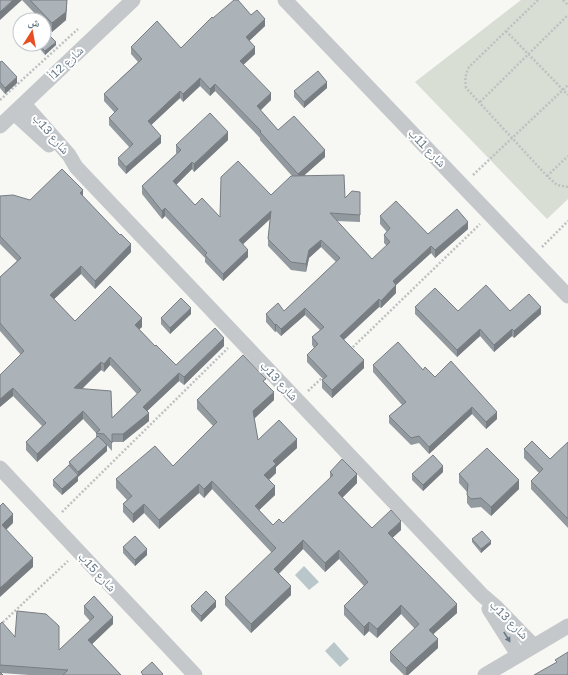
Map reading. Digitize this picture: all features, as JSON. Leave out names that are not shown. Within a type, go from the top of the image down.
[{"type":"street","name":"شارع 12أ","points":[[0,126],[133,0]]},
{"type":"street","name":"شارع 11ب","points":[[285,0],[568,296]]},
{"type":"street","name":"شارع 13ب","points":[[19,108],[58,154],[76,167],[240,338],[482,595],[496,607],[534,646]]},
{"type":"street","name":"شارع 15ب","points":[[0,468],[195,675]]},
{"type":"street","name":"شارع 13ب","points":[[482,595],[489,609],[518,655]]},
{"type":"street","points":[[485,675],[568,626]]},
{"type":"path","points":[[538,0],[469,68],[466,74],[466,88],[547,176],[557,185],[568,187]]},
{"type":"path","points":[[563,0],[568,5]]},
{"type":"path","points":[[480,102],[568,16]]},
{"type":"path","points":[[0,100],[81,26]]},
{"type":"path","points":[[506,31],[568,95]]},
{"type":"path","points":[[463,185],[568,85]]},
{"type":"path","points":[[547,176],[568,156]]},
{"type":"path","points":[[349,351],[490,214]]},
{"type":"path","points":[[531,257],[568,222]]},
{"type":"path","points":[[52,522],[240,338]]},
{"type":"path","points":[[298,401],[326,373]]},
{"type":"path","points":[[0,625],[68,560]]},
{"type":"shaded area","points":[[521,0],[568,0],[568,199],[547,219],[415,82]]},
{"type":"shaded area","points":[[304,566],[319,582],[309,590],[295,575]]},
{"type":"shaded area","points":[[334,642],[349,659],[340,667],[325,651]]},
{"type":"building","points":[[0,0],[13,0],[0,12]]},
{"type":"building","points":[[30,0],[67,0],[66,12],[52,23],[52,12],[41,12]]},
{"type":"building","points":[[234,0],[238,0],[251,15],[257,10],[265,19],[246,37],[255,47],[240,61],[271,93],[257,106],[278,130],[294,116],[325,150],[298,174],[260,132],[261,131],[215,84],[210,89],[200,78],[183,94],[180,91],[148,121],[161,136],[126,167],[118,158],[133,144],[109,118],[118,109],[104,94],[142,59],[131,47],[157,21],[181,48],[212,17],[213,18]]},
{"type":"building","points":[[52,38],[56,42],[52,45]]},
{"type":"building","points":[[2,61],[17,77],[5,88],[0,82],[0,62]]},
{"type":"building","points":[[318,71],[327,82],[304,102],[294,91]]},
{"type":"building","points":[[210,113],[228,132],[194,164],[192,162],[173,181],[195,205],[202,198],[220,217],[221,177],[238,161],[271,195],[291,176],[344,175],[345,198],[352,191],[360,192],[360,215],[330,213],[372,259],[390,242],[384,235],[390,228],[380,216],[396,201],[428,234],[457,209],[468,222],[435,250],[431,246],[393,281],[396,285],[381,301],[379,299],[340,336],[364,360],[332,390],[322,380],[327,376],[307,355],[318,344],[312,337],[324,327],[305,308],[281,329],[276,324],[275,325],[266,314],[278,303],[284,311],[340,258],[321,240],[309,250],[306,264],[291,262],[268,239],[271,211],[239,240],[248,250],[223,274],[205,255],[207,253],[165,208],[162,211],[142,186],[181,150],[176,145]]},
{"type":"building","points":[[62,169],[83,190],[80,193],[120,235],[121,234],[131,244],[95,281],[81,266],[50,295],[75,321],[110,286],[142,318],[135,325],[176,365],[215,328],[224,338],[184,377],[179,373],[143,407],[149,413],[123,434],[112,434],[112,443],[104,434],[96,433],[100,430],[83,411],[37,454],[26,442],[46,423],[13,388],[0,399],[0,375],[24,351],[0,323],[0,277],[21,258],[0,236],[0,196],[13,195],[30,200]],"holes":[[[110,357],[141,390],[112,418],[111,391],[74,388],[101,362],[104,364]]]},
{"type":"building","points":[[486,285],[510,311],[529,294],[541,307],[514,331],[512,329],[494,345],[480,329],[457,350],[415,307],[435,288],[458,311]]},
{"type":"building","points":[[181,298],[191,308],[170,328],[161,318]]},
{"type":"building","points":[[398,342],[423,370],[425,367],[435,377],[451,361],[497,412],[486,422],[472,407],[429,447],[419,436],[411,438],[389,416],[406,402],[373,365]]},
{"type":"building","points":[[243,355],[266,379],[263,381],[274,392],[253,411],[258,440],[279,420],[297,439],[273,461],[276,464],[264,475],[275,486],[255,506],[273,525],[279,519],[283,523],[333,475],[330,472],[342,459],[357,474],[338,493],[372,528],[391,510],[401,521],[388,533],[457,604],[429,630],[438,639],[406,668],[390,652],[419,624],[401,605],[377,629],[369,622],[364,627],[344,606],[368,582],[339,550],[325,563],[303,540],[274,569],[291,586],[251,624],[225,597],[276,548],[212,481],[204,489],[199,484],[159,520],[144,504],[133,514],[123,504],[132,496],[116,479],[155,446],[173,466],[217,422],[197,400]]},
{"type":"building","points":[[98,436],[107,445],[78,472],[69,462]]},
{"type":"building","points":[[532,441],[550,459],[568,442],[568,519],[531,481],[543,469],[524,449]]},
{"type":"building","points":[[487,448],[519,480],[491,507],[481,498],[471,499],[467,495],[468,484],[459,474]]},
{"type":"building","points":[[433,455],[443,466],[423,485],[412,474]]},
{"type":"building","points":[[69,465],[78,475],[62,489],[53,480]]},
{"type":"building","points":[[3,503],[13,514],[2,525],[33,558],[0,588],[0,506]]},
{"type":"building","points":[[482,531],[491,541],[481,549],[472,539]]},
{"type":"building","points":[[135,536],[147,549],[135,560],[123,547]]},
{"type":"building","points":[[206,591],[216,601],[201,616],[191,606]]},
{"type":"building","points":[[94,596],[113,617],[88,640],[121,675],[63,675],[68,670],[0,665],[0,624],[2,622],[15,637],[17,611],[46,614],[59,626],[59,650],[94,617],[84,606]]},
{"type":"building","points":[[568,652],[568,674],[534,675],[557,662],[555,660]]},
{"type":"building","points":[[152,662],[163,674],[162,675],[143,675],[141,672]]}]
